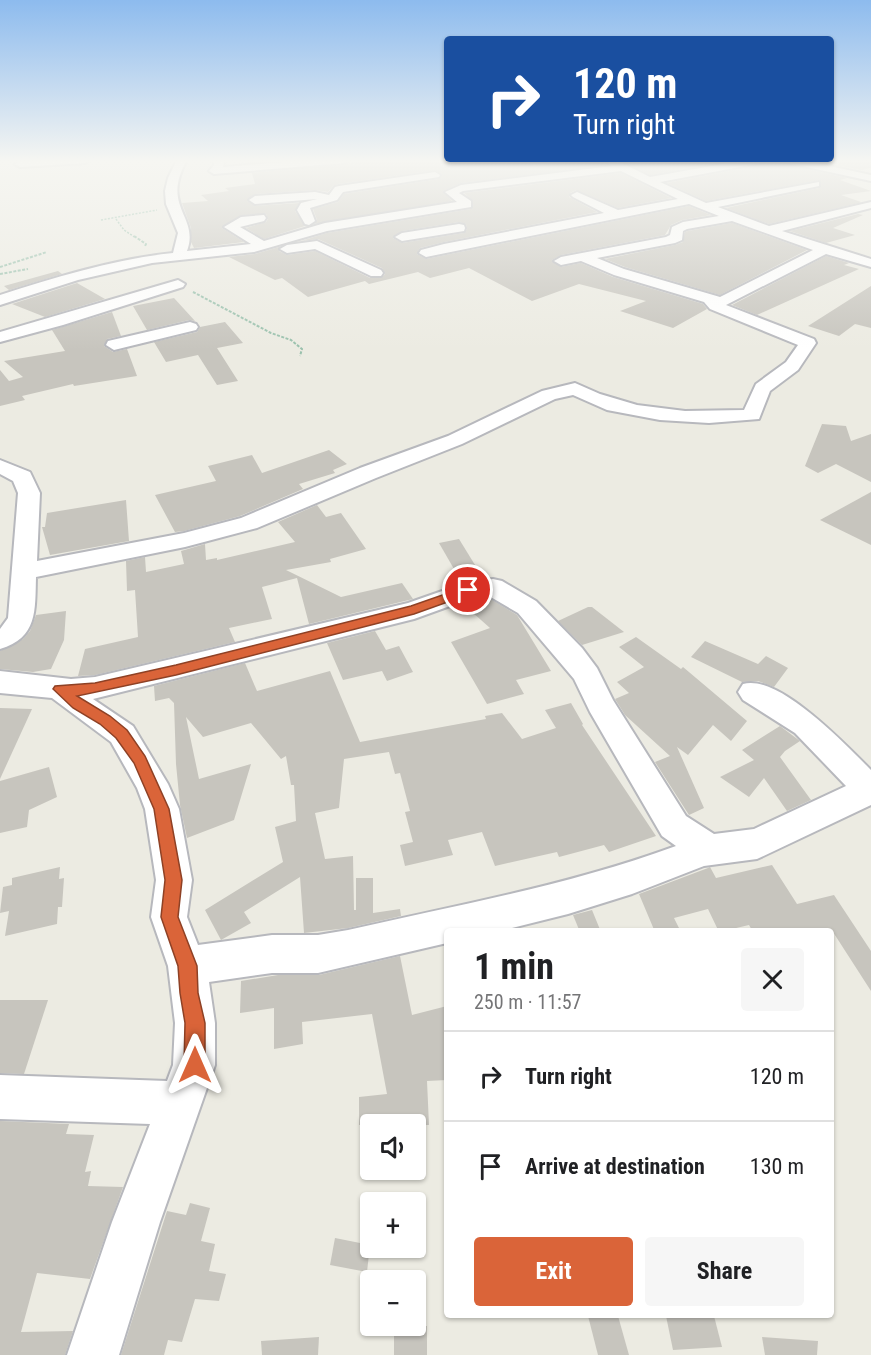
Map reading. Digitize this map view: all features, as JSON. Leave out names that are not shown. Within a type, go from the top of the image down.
[{"type":"street","points":[[178,255],[185,236],[180,223]]},
{"type":"street","points":[[239,223],[230,228],[263,246]]},
{"type":"street","points":[[0,300],[74,276],[137,262],[263,246],[325,228],[353,223]]},
{"type":"street","points":[[426,254],[458,244],[500,238],[567,223]]},
{"type":"street","points":[[561,261],[670,240],[677,237],[677,230],[683,226],[699,223]]},
{"type":"street","points":[[752,223],[871,263]]},
{"type":"street","points":[[770,230],[797,223]]},
{"type":"street","points":[[402,237],[474,225]]},
{"type":"street","points":[[278,242],[292,248]]},
{"type":"street","points":[[258,261],[270,253],[317,245],[376,273]]},
{"type":"street","points":[[582,257],[619,272],[711,301],[728,300],[825,249]]},
{"type":"street","points":[[0,337],[57,322],[138,295],[183,286]]},
{"type":"street","points":[[138,295],[147,301],[169,300]]},
{"type":"street","points":[[23,572],[185,540],[256,520],[368,473],[455,440],[549,395],[575,389],[588,398],[635,412],[726,418],[752,415],[762,388],[792,366],[808,343],[715,306],[711,301]]},
{"type":"street","points":[[114,345],[190,327]]},
{"type":"street","points":[[0,466],[22,477],[29,493],[21,620],[9,636],[0,640]]},
{"type":"street","points":[[0,682],[21,682],[78,691],[95,688],[414,610],[468,590],[493,587],[527,607],[573,654],[587,675],[600,704],[674,826],[709,850]]},
{"type":"street","points":[[60,689],[122,734],[140,760],[152,784],[162,809],[174,880],[170,917],[187,966],[195,1023],[195,1065],[136,1221],[93,1355]]},
{"type":"street","points":[[187,966],[272,954],[318,954],[348,950],[568,897],[632,878],[709,850],[757,844],[870,790],[806,725],[753,692]]},
{"type":"street","points":[[0,1097],[180,1103]]},
{"type":"path","points":[[119,223],[124,230],[146,244],[144,254],[137,262]]},
{"type":"path","points":[[0,267],[47,252]]},
{"type":"path","points":[[0,274],[28,269]]},
{"type":"path","points":[[183,286],[271,333],[291,340],[302,348],[300,356]]},
{"type":"building","points":[[189,223],[229,223],[222,228],[244,242],[194,248],[191,242]]},
{"type":"building","points":[[262,223],[303,223],[305,226],[264,239],[246,228]]},
{"type":"building","points":[[386,223],[451,223],[402,231],[393,238],[402,243],[464,233],[467,229],[466,224],[463,223],[540,223],[420,248],[417,254],[426,259],[603,223],[675,223],[671,225],[665,235],[561,255],[552,260],[561,267],[581,263],[613,277],[703,304],[707,309],[673,328],[620,311],[646,301],[579,284],[532,301],[469,268],[430,278],[418,272],[369,284],[365,281],[308,297],[282,278],[275,280],[229,257],[255,254],[279,247],[279,251],[287,255],[315,251],[370,278],[381,278],[385,274],[382,268],[318,239],[301,241],[327,233]]},
{"type":"building","points":[[733,223],[807,250],[720,295],[605,259],[675,245],[683,242],[685,232]]},
{"type":"building","points":[[821,223],[844,223],[833,228],[855,235],[826,243],[790,231]]},
{"type":"building","points":[[826,256],[849,263],[844,265],[859,269],[757,315],[732,305]]},
{"type":"building","points":[[58,271],[62,274],[9,290],[4,286]]},
{"type":"building","points":[[77,283],[105,299],[45,317],[12,304]]},
{"type":"building","points":[[871,286],[871,328],[855,324],[839,336],[808,326]]},
{"type":"building","points":[[174,298],[195,321],[189,320],[147,330],[133,306]]},
{"type":"building","points":[[112,312],[121,336],[107,339],[104,346],[113,352],[127,349],[137,376],[74,386],[73,384],[22,396],[25,400],[0,406],[0,370],[9,381],[23,377],[4,361],[65,351],[52,330]]},
{"type":"building","points":[[225,322],[243,343],[217,348],[238,381],[217,385],[198,355],[166,362],[154,342],[197,332],[200,327]]},
{"type":"building","points":[[822,424],[846,426],[851,441],[871,434],[871,482],[836,464],[818,473],[805,466]]},
{"type":"building","points":[[329,450],[347,464],[333,470],[335,473],[299,484],[303,489],[240,516],[184,531],[175,532],[155,495],[216,481],[208,466],[252,455],[262,473]]},
{"type":"building","points":[[871,492],[871,545],[820,520]]},
{"type":"building","points":[[126,500],[129,541],[50,555],[42,527],[45,527],[47,513]]},
{"type":"building","points":[[317,505],[326,517],[341,513],[366,549],[330,559],[331,562],[286,570],[341,597],[402,583],[413,599],[309,624],[297,578],[262,587],[272,619],[229,628],[235,642],[95,675],[78,676],[85,649],[138,637],[135,590],[127,591],[126,561],[145,557],[146,572],[184,564],[181,551],[205,544],[206,560],[217,558],[217,560],[295,542],[278,522]]},
{"type":"building","points":[[459,539],[475,565],[454,569],[439,543]]},
{"type":"building","points":[[489,598],[517,615],[551,671],[516,680],[524,694],[487,704],[451,642],[490,628],[463,604]]},
{"type":"building","points":[[592,607],[624,632],[582,645],[558,621]]},
{"type":"building","points":[[66,611],[64,640],[51,669],[33,672],[0,669],[0,651],[23,639],[30,631],[36,615]]},
{"type":"building","points":[[375,631],[386,650],[399,646],[413,672],[387,681],[382,671],[343,680],[327,643]]},
{"type":"building","points":[[636,637],[681,669],[683,667],[747,721],[731,741],[713,725],[688,755],[677,747],[704,808],[689,815],[655,762],[670,756],[625,715],[615,699],[629,693],[617,682],[644,667],[619,647]]},
{"type":"building","points":[[705,641],[758,664],[766,656],[788,668],[774,687],[758,681],[742,682],[691,657]]},
{"type":"building","points":[[245,663],[257,691],[330,671],[360,742],[486,719],[485,716],[502,713],[522,739],[556,728],[545,710],[571,703],[582,725],[656,836],[609,852],[604,845],[559,857],[557,852],[495,866],[482,832],[448,840],[453,855],[405,866],[400,845],[413,842],[405,812],[410,811],[400,773],[395,774],[389,752],[344,759],[339,808],[315,813],[325,859],[353,856],[354,910],[356,910],[356,878],[373,878],[373,913],[400,909],[401,916],[348,928],[304,933],[300,877],[244,912],[251,923],[221,940],[205,910],[283,862],[275,827],[296,821],[294,785],[291,785],[286,756],[281,759],[251,723],[203,737],[186,717],[199,779],[251,764],[234,820],[187,838],[180,805],[176,764],[174,703],[169,698],[155,701],[154,686]]},
{"type":"building","points":[[0,708],[32,709],[0,779]]},
{"type":"building","points":[[780,726],[800,741],[780,757],[811,800],[787,811],[764,778],[749,797],[720,777],[754,760],[742,750]]},
{"type":"building","points":[[49,767],[57,797],[29,810],[27,827],[0,833],[0,781]]},
{"type":"building","points":[[772,865],[797,904],[834,895],[871,951],[871,991],[834,934],[834,928],[751,928],[749,925],[717,928],[708,909],[674,918],[679,928],[653,928],[639,894],[710,867],[716,878]]},
{"type":"building","points":[[60,867],[59,879],[64,878],[62,907],[58,907],[57,924],[5,936],[9,911],[0,913],[3,887],[12,885],[12,878]]},
{"type":"building","points":[[592,910],[599,928],[578,928],[573,915]]},
{"type":"building","points":[[400,956],[412,1015],[444,1007],[444,1080],[427,1081],[429,1125],[426,1125],[426,1114],[360,1114],[359,1125],[359,1097],[387,1094],[372,1014],[302,1022],[303,1044],[274,1049],[274,1008],[240,1013],[241,981],[278,975],[319,975]]},
{"type":"building","points":[[0,1000],[48,1000],[24,1074],[0,1073]]},
{"type":"building","points":[[0,1121],[69,1124],[66,1134],[94,1135],[85,1172],[91,1171],[88,1186],[123,1187],[90,1279],[37,1273],[21,1332],[73,1331],[65,1355],[0,1355]]},
{"type":"building","points":[[190,1203],[210,1208],[201,1241],[215,1244],[209,1271],[226,1274],[219,1301],[195,1299],[182,1342],[168,1340],[164,1355],[121,1355],[167,1211],[186,1215]]},
{"type":"building","points":[[335,1238],[360,1243],[360,1258],[369,1258],[367,1270],[330,1265]]},
{"type":"building","points":[[589,1318],[619,1318],[629,1355],[598,1355]]},
{"type":"building","points":[[666,1318],[715,1318],[722,1347],[673,1350]]},
{"type":"building","points":[[427,1326],[427,1355],[394,1355],[394,1336],[426,1336]]},
{"type":"building","points":[[319,1337],[318,1355],[262,1355],[261,1341]]},
{"type":"building","points":[[762,1337],[818,1341],[817,1355],[765,1355]]},
{"type":"route","points":[[195,1065],[195,1023],[187,966],[170,917],[174,880],[162,809],[140,760],[122,734],[60,689],[78,691],[176,670],[414,610],[468,590]]}]
